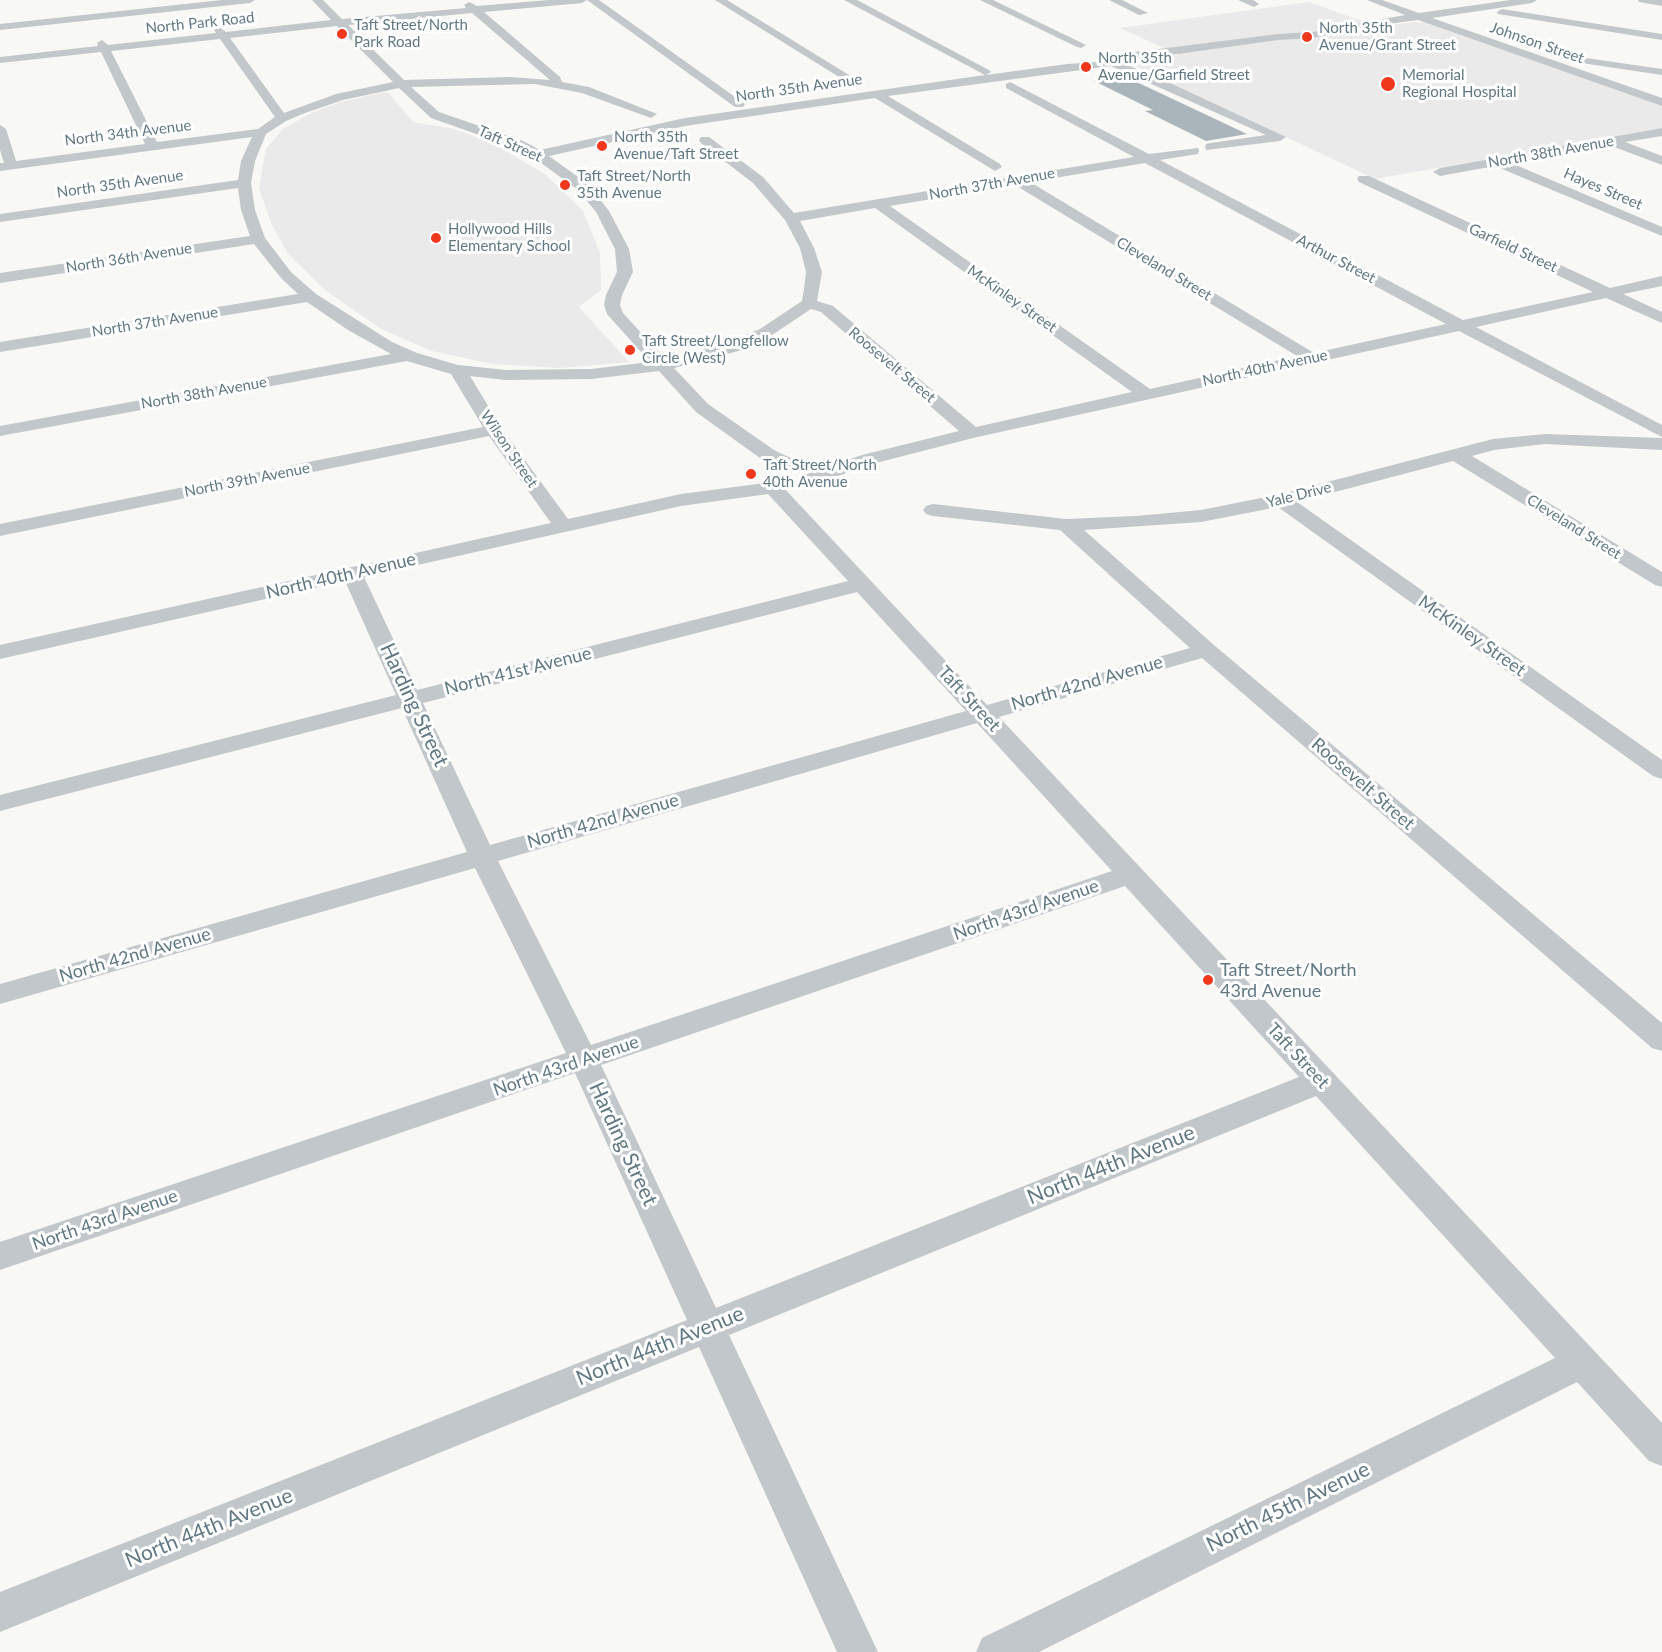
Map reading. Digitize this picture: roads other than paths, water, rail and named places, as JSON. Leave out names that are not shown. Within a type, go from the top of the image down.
[{"type":"street","points":[[0,27],[101,11],[250,0]]},
{"type":"street","name":"Taft Street","points":[[317,0],[420,104],[435,115],[500,136],[538,154],[575,180],[592,197],[607,219],[622,249],[625,272],[612,305],[623,324],[702,408],[767,454],[801,474],[803,501],[813,531]]},
{"type":"street","name":"North Park Road","points":[[471,7],[520,0]]},
{"type":"street","name":"North Park Road","points":[[1,55],[103,46],[439,6],[471,7],[582,0]]},
{"type":"street","points":[[592,0],[739,104]]},
{"type":"street","points":[[720,0],[856,83]]},
{"type":"street","points":[[849,0],[985,72]]},
{"type":"street","points":[[985,0],[1081,45]]},
{"type":"street","points":[[1114,0],[1143,13]]},
{"type":"street","points":[[1243,0],[1254,4]]},
{"type":"street","name":"Johnson Street","points":[[1372,0],[1592,80],[1611,84]]},
{"type":"street","points":[[1441,0],[1475,4],[1662,38]]},
{"type":"street","name":"North 35th Avenue","points":[[538,154],[685,122],[1278,37],[1313,35],[1475,4],[1497,5],[1532,0]]},
{"type":"street","points":[[1643,0],[1662,3]]},
{"type":"street","points":[[1497,5],[1662,32]]},
{"type":"street","points":[[471,7],[556,79],[556,84]]},
{"type":"street","name":"Johnson Street","points":[[1453,29],[1539,57],[1662,102]]},
{"type":"street","points":[[221,32],[282,118]]},
{"type":"street","points":[[103,46],[152,146]]},
{"type":"street","points":[[1539,57],[1566,58],[1662,72]]},
{"type":"street","points":[[1116,62],[1280,137],[1211,147]]},
{"type":"street","points":[[651,114],[607,97],[556,84],[491,80],[402,84],[340,97],[282,118],[261,132],[248,161],[244,183],[248,210],[258,239],[286,275],[310,297],[354,327],[408,356],[457,370],[506,375],[591,374],[662,366],[732,347],[766,332],[809,303],[814,272],[807,248],[791,218],[758,180],[705,140]]},
{"type":"street","name":"Arthur Street","points":[[1010,86],[1662,432]]},
{"type":"street","points":[[876,94],[995,167]]},
{"type":"street","points":[[0,129],[5,166]]},
{"type":"street","name":"North 34th Avenue","points":[[5,166],[261,132]]},
{"type":"street","name":"North 38th Avenue","points":[[1440,172],[1662,132]]},
{"type":"street","points":[[1611,141],[1662,161]]},
{"type":"street","name":"North 37th Avenue","points":[[791,218],[1193,151]]},
{"type":"street","name":"Hayes Street","points":[[1497,162],[1662,232]]},
{"type":"street","name":"Garfield Street","points":[[1364,179],[1662,318]]},
{"type":"street","name":"Cleveland Street","points":[[1017,180],[1311,358]]},
{"type":"street","name":"North 35th Avenue","points":[[0,218],[244,183]]},
{"type":"street","name":"McKinley Street","points":[[878,204],[1146,394]]},
{"type":"street","name":"North 36th Avenue","points":[[0,278],[258,239]]},
{"type":"street","name":"North 40th Avenue","points":[[801,474],[972,433],[1662,281]]},
{"type":"street","name":"North 37th Avenue","points":[[0,348],[310,297]]},
{"type":"street","name":"Roosevelt Street","points":[[809,303],[827,309],[972,433]]},
{"type":"street","name":"North 38th Avenue","points":[[0,431],[408,356]]},
{"type":"street","name":"Wilson Street","points":[[457,370],[495,430],[563,526]]},
{"type":"street","points":[[469,389],[506,375]]},
{"type":"street","name":"Taft Street","points":[[730,429],[754,456],[763,481],[813,531],[1662,1449]]},
{"type":"street","name":"North 39th Avenue","points":[[0,530],[495,430]]},
{"type":"street","name":"Yale Drive","points":[[933,510],[1066,525],[1136,522],[1202,516],[1282,500],[1493,445],[1545,439],[1662,444]]},
{"type":"street","name":"Cleveland Street","points":[[1455,454],[1662,581]]},
{"type":"street","points":[[763,481],[771,464],[801,474]]},
{"type":"street","points":[[763,481],[801,474]]},
{"type":"street","name":"North 40th Avenue","points":[[0,652],[763,481]]},
{"type":"street","name":"McKinley Street","points":[[1282,500],[1662,771]]},
{"type":"street","name":"Roosevelt Street","points":[[1066,525],[1206,650],[1662,1040]]},
{"type":"street","name":"Harding Street","points":[[352,574],[483,856],[584,1060],[858,1652]]},
{"type":"street","name":"North 41st Avenue","points":[[0,803],[862,584]]},
{"type":"street","name":"North 42nd Avenue","points":[[0,994],[1206,650]]},
{"type":"street","name":"North 43rd Avenue","points":[[0,1256],[1131,874]]},
{"type":"street","name":"North 44th Avenue","points":[[0,1612],[1321,1081]]},
{"type":"street","name":"North 45th Avenue","points":[[996,1652],[1581,1363]]},
{"type":"place","name":"Taft Street/North Park Road","points":[[342,34]]},
{"type":"place","name":"North 35th Avenue/Grant Street","points":[[1307,37]]},
{"type":"place","name":"North 35th Avenue/Garfield Street","points":[[1086,67]]},
{"type":"place","name":"Memorial Regional Hospital","points":[[1388,84]]},
{"type":"place","name":"North 35th Avenue/Taft Street","points":[[602,146]]},
{"type":"place","name":"Taft Street/North 35th Avenue","points":[[565,185]]},
{"type":"place","name":"Hollywood Hills Elementary School","points":[[436,238]]},
{"type":"place","name":"Taft Street/Longfellow Circle (West)","points":[[630,350]]},
{"type":"place","name":"Taft Street/North 40th Avenue","points":[[751,474]]},
{"type":"place","name":"Taft Street/North 43rd Avenue","points":[[1208,980]]}]
